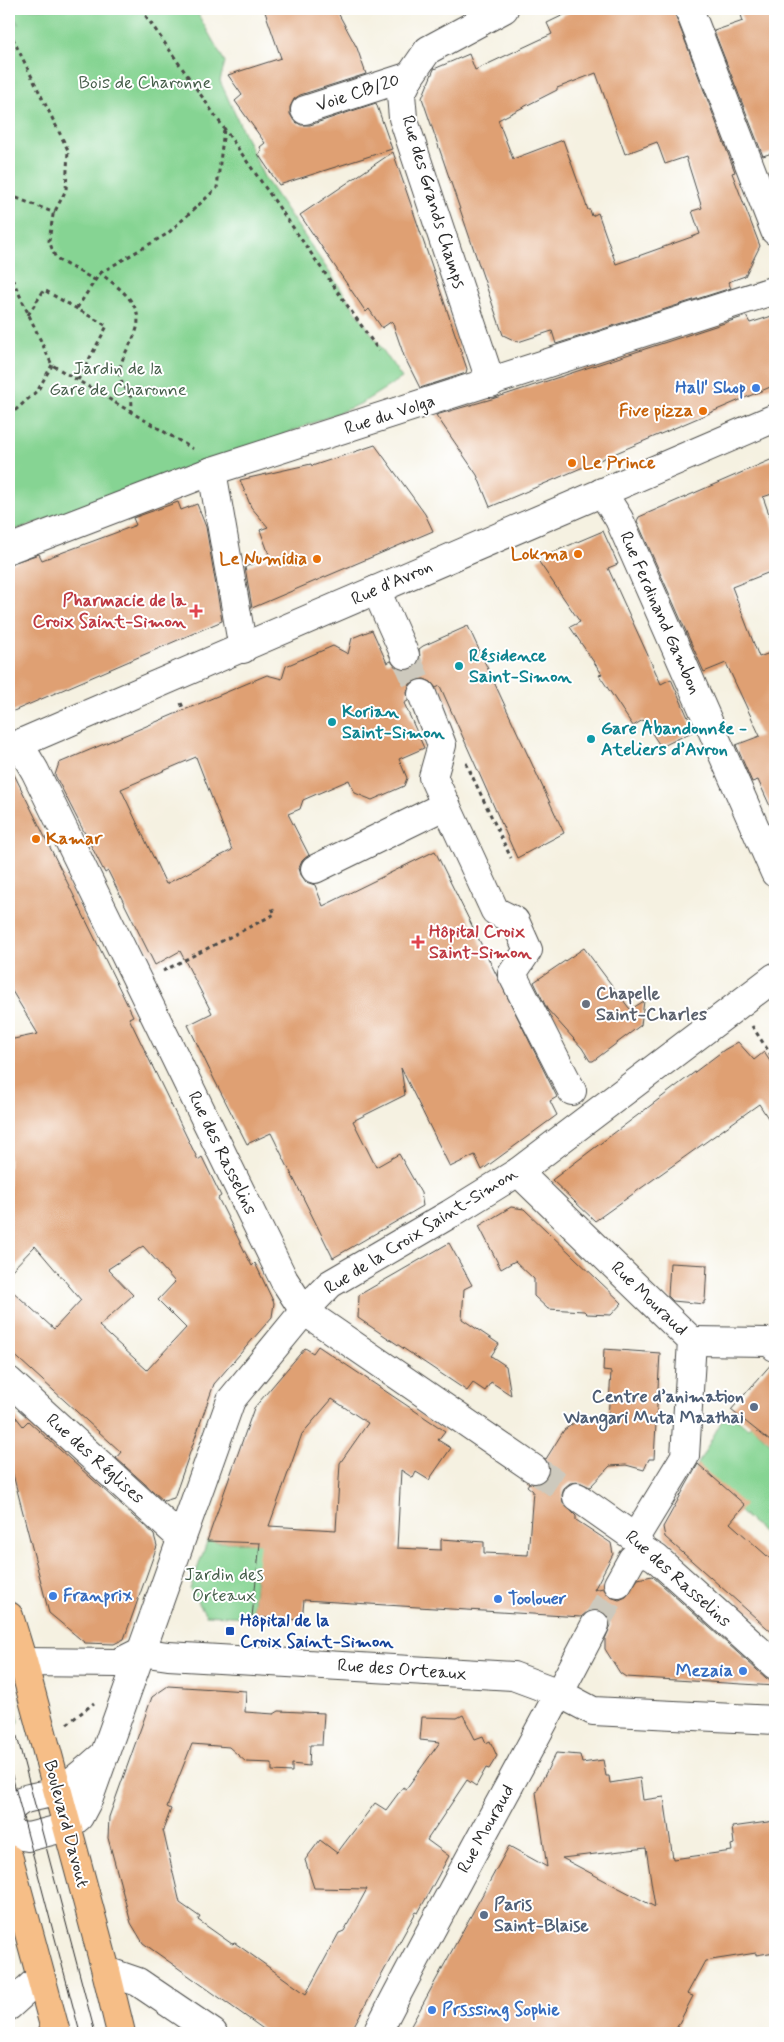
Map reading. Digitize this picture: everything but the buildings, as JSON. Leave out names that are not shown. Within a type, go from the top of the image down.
[{"type":"main road","name":"Boulevard Davout","points":[[9,1616],[24,1662],[106,1971],[120,2033]]},
{"type":"main road","points":[[9,1859],[56,2033]]},
{"type":"street","name":"Rue des Grands Champs","points":[[491,383],[403,118],[401,94],[410,76],[428,50],[504,9]]},
{"type":"street","points":[[689,9],[775,231]]},
{"type":"street","name":"Voie CB/20","points":[[305,110],[410,76]]},
{"type":"street","name":"Rue du Volga","points":[[9,549],[212,471],[491,383],[775,290]]},
{"type":"street","name":"Rue d'Avron","points":[[14,746],[243,649],[775,418]]},
{"type":"street","points":[[212,471],[243,649]]},
{"type":"street","name":"Rue Ferdinand Gambon","points":[[602,492],[619,520],[775,873]]},
{"type":"street","points":[[376,590],[405,655]]},
{"type":"street","points":[[422,694],[442,745],[433,778],[495,911],[515,921],[528,950],[512,974],[572,1091]]},
{"type":"street","name":"Rue des Rasselins","points":[[14,746],[35,771],[140,982],[284,1280],[304,1311],[534,1469]]},
{"type":"street","points":[[315,869],[446,804]]},
{"type":"street","name":"Rue de la Croix Saint-Simon","points":[[67,1827],[79,1816],[90,1798],[140,1652],[231,1400],[304,1311],[330,1284],[518,1172],[775,977]]},
{"type":"street","name":"Rue Mouraud","points":[[518,1172],[692,1341],[685,1456],[618,1584]]},
{"type":"street","points":[[692,1341],[770,1342],[775,1347]]},
{"type":"street","name":"Rue des Réglises","points":[[9,1381],[181,1538]]},
{"type":"street","name":"Rue des Rasselins","points":[[577,1497],[656,1558],[775,1665]]},
{"type":"street","name":"Rue Mouraud","points":[[377,2033],[420,1949],[560,1693],[595,1625]]},
{"type":"street","name":"Rue des Orteaux","points":[[24,1662],[118,1663],[140,1652],[513,1676],[560,1693],[593,1711],[775,1720]]},
{"type":"street","points":[[9,1814],[12,1806],[19,1801],[57,1791],[106,1753]]},
{"type":"street","points":[[9,1834],[28,1837],[67,1827]]},
{"type":"street","points":[[106,1971],[138,1982],[213,2033]]},
{"type":"street","points":[[9,2006],[40,1978]]},
{"type":"path","points":[[141,9],[379,351]]},
{"type":"path","points":[[9,31],[68,150],[66,190],[54,213],[49,241],[56,258],[94,280]]},
{"type":"path","points":[[77,308],[100,273],[167,234],[217,188],[224,129]]},
{"type":"path","points":[[9,195],[54,213]]},
{"type":"path","points":[[9,272],[52,365],[184,442],[202,456],[212,471]]},
{"type":"path","points":[[100,273],[117,285],[135,305],[138,319],[136,332],[123,356],[120,370],[120,380],[131,394],[133,402],[131,411]]},
{"type":"path","points":[[28,315],[44,290],[107,326],[78,380]]},
{"type":"path","points":[[9,416],[26,403],[38,390],[52,365]]},
{"type":"path","points":[[181,703],[184,710]]},
{"type":"path","points":[[442,745],[455,739],[511,858]]},
{"type":"path","points":[[140,982],[275,914],[271,906]]},
{"type":"path","points":[[737,1005],[775,1061]]},
{"type":"path","points":[[60,1726],[68,1724],[97,1699]]},
{"type":"green space","points":[[9,9],[195,9],[225,62],[220,81],[264,177],[402,378],[360,404],[283,435],[272,442],[9,532],[9,10],[19,25]]},
{"type":"green space","points":[[731,1410],[737,1414],[735,1417],[748,1428],[751,1425],[775,1447],[775,1543],[694,1471],[721,1422]]},
{"type":"green space","name":"Jardin des Orteaux","points":[[208,1539],[218,1542],[267,1543],[256,1576],[252,1617],[206,1615],[190,1589]]},
{"type":"green space","points":[[9,1682],[19,1722],[9,1725]]},
{"type":"tunnel","points":[[405,655],[422,694]]},
{"type":"tunnel","points":[[534,1469],[577,1497]]},
{"type":"tunnel","points":[[595,1625],[618,1584]]},
{"type":"tram line","points":[[9,1706],[95,2033]]},
{"type":"tram line","points":[[9,1764],[80,2033]]},
{"type":"place","name":"Hall' Shop","points":[[756,388]]},
{"type":"place","name":"Five pizza","points":[[703,411]]},
{"type":"place","name":"Le Prince","points":[[572,463]]},
{"type":"place","name":"Lokma","points":[[578,554]]},
{"type":"place","name":"Le Numidia","points":[[317,559]]},
{"type":"place","name":"Pharmacie de la Croix Saint-Simon","points":[[196,611]]},
{"type":"place","name":"Résidence Saint-Simon","points":[[459,666]]},
{"type":"place","name":"Korian Saint-Simon","points":[[332,722]]},
{"type":"place","name":"Gare Abandonnée - Ateliers d’Avron","points":[[591,739]]},
{"type":"place","name":"Kamar","points":[[36,839]]},
{"type":"place","name":"Hôpital Croix Saint-Simon","points":[[418,942]]},
{"type":"place","name":"Chapelle Saint-Charles","points":[[586,1004]]},
{"type":"place","name":"Centre d’animation Wangari Muta Maathai","points":[[754,1407]]},
{"type":"place","name":"Franprix","points":[[53,1596]]},
{"type":"place","name":"Toolouer","points":[[498,1599]]},
{"type":"place","name":"Hôpital de la Croix Saint-Simon","points":[[230,1631]]},
{"type":"place","name":"Mezaia","points":[[743,1671]]},
{"type":"place","name":"Paris Saint-Blaise","points":[[484,1915]]},
{"type":"place","name":"Prsssing Sophie","points":[[432,2010]]},
{"type":"park label","name":"Bois de Charonne","points":[[145,83]]},
{"type":"park label","name":"Jardin de la Gare de Charonne","points":[[118,379]]}]
